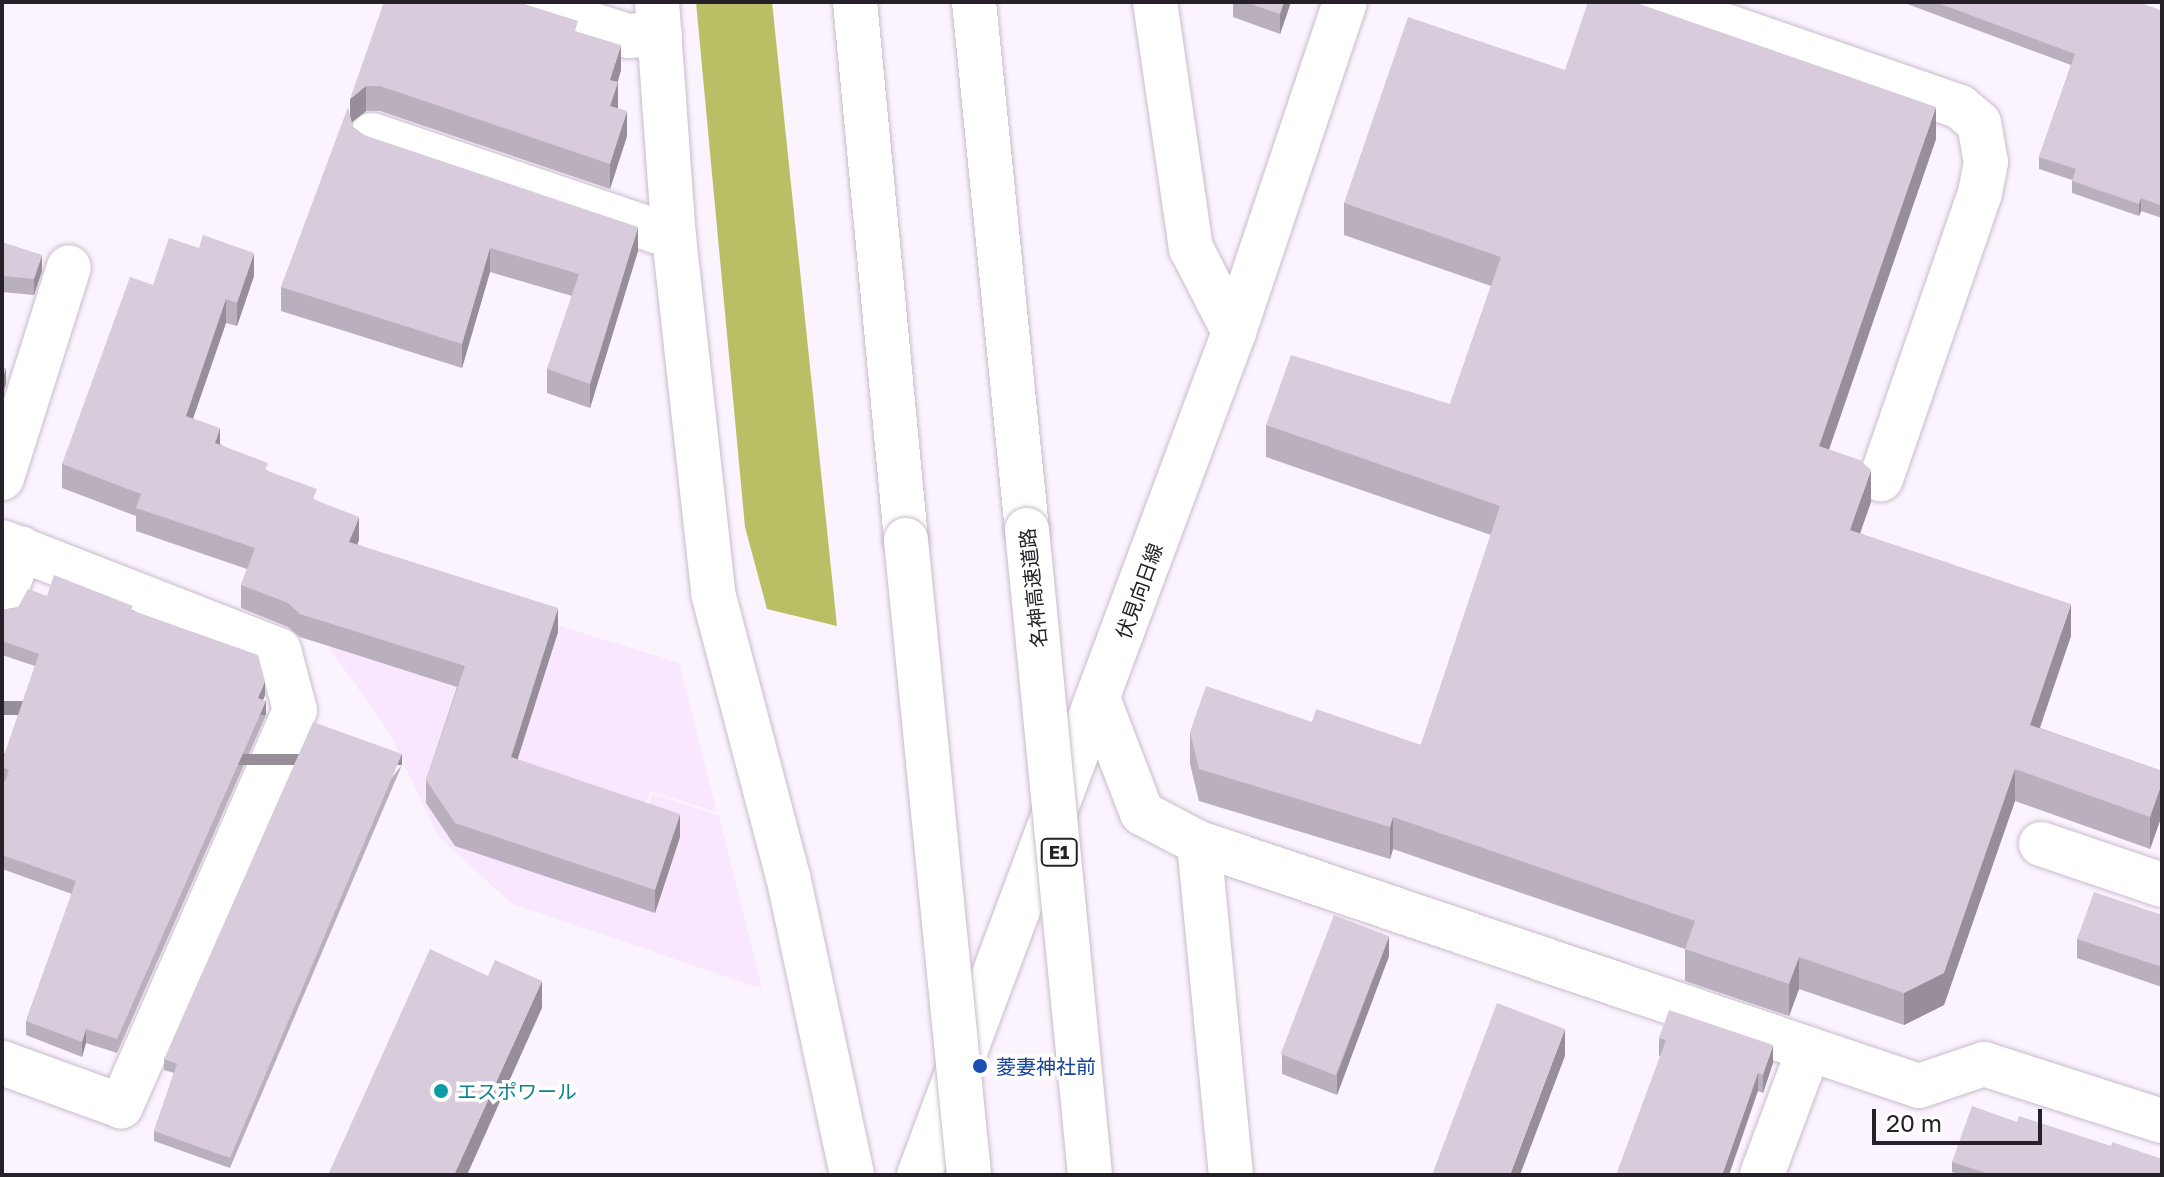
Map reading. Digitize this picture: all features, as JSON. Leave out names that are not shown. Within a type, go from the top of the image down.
[{"type":"main road","points":[[521,2],[628,36],[658,18],[674,237],[713,593],[788,876],[852,1175]]},
{"type":"main road","points":[[855,2],[969,1175]]},
{"type":"main road","name":"名神高速道路","points":[[974,2],[1090,1175]]},
{"type":"main road","points":[[1155,2],[1191,248],[1234,332]]},
{"type":"main road","name":"伏見向日線","points":[[919,1175],[1099,701],[1234,332],[1345,2]]},
{"type":"main road","points":[[1657,2],[1960,107],[1979,123],[1986,162],[1980,193],[1881,479]]},
{"type":"main road","points":[[372,135],[674,237]]},
{"type":"main road","points":[[2,478],[69,267]]},
{"type":"main road","points":[[2,602],[11,545],[279,650],[295,710],[121,1106],[2,1063]]},
{"type":"main road","points":[[1099,701],[1142,813],[1199,843],[1919,1086],[1984,1064],[2162,1121]]},
{"type":"main road","points":[[1199,843],[1231,1175]]},
{"type":"main road","points":[[2041,844],[2162,885]]},
{"type":"main road","points":[[1762,1175],[1809,1049]]},
{"type":"shaded area","points":[[357,563],[679,663],[717,812],[650,791],[643,810],[645,814],[653,794],[719,816],[762,989],[511,903],[438,836],[389,732],[330,649]]},
{"type":"green space","points":[[696,2],[772,2],[837,626],[767,609],[745,527]]},
{"type":"building","points":[[384,2],[518,2],[578,21],[575,31],[621,45],[610,80],[618,82],[610,106],[627,111],[610,164],[380,86],[366,86],[350,99]]},
{"type":"building","points":[[1245,2],[1284,2],[1280,14]]},
{"type":"building","points":[[1588,2],[1634,2],[1936,107],[1819,446],[1860,460],[1871,470],[1850,530],[2071,604],[2030,725],[2162,771],[2162,783],[2150,817],[2015,769],[1944,973],[1904,993],[1799,957],[1789,984],[1685,949],[1695,921],[1393,817],[1390,827],[1199,769],[1190,732],[1206,686],[1312,722],[1316,709],[1421,745],[1500,506],[1266,425],[1291,355],[1450,404],[1501,257],[1344,203],[1408,17],[1565,70]]},
{"type":"building","points":[[1935,2],[2137,2],[2162,11],[2162,206],[2141,198],[2139,204],[2072,181],[2076,169],[2039,157],[2075,54]]},
{"type":"building","points":[[348,107],[353,127],[364,135],[638,227],[590,384],[547,369],[579,274],[490,248],[462,344],[281,287]]},
{"type":"building","points":[[203,235],[254,253],[237,303],[226,299],[186,416],[220,428],[215,443],[268,463],[265,470],[317,489],[313,499],[359,517],[349,542],[558,608],[511,757],[680,814],[655,890],[455,823],[426,780],[465,666],[300,614],[288,603],[241,585],[255,548],[136,508],[141,494],[62,464],[130,277],[153,285],[169,238],[199,248]]},
{"type":"building","points":[[2,242],[42,255],[34,279],[2,276]]},
{"type":"building","points":[[54,575],[133,606],[131,610],[258,655],[265,681],[258,698],[266,701],[117,1039],[86,1029],[82,1042],[26,1021],[76,881],[2,855],[2,790],[9,770],[2,767],[2,762],[39,654],[2,641],[2,610],[18,607],[28,589],[47,596]]},
{"type":"building","points":[[313,722],[402,754],[230,1158],[154,1131],[177,1064],[164,1059]]},
{"type":"building","points":[[2094,892],[2162,915],[2162,967],[2077,939]]},
{"type":"building","points":[[1334,915],[1389,936],[1336,1075],[1281,1054]]},
{"type":"building","name":"エスポワール","points":[[430,949],[488,976],[495,960],[542,981],[454,1175],[328,1175]]},
{"type":"building","points":[[1497,1003],[1565,1029],[1510,1175],[1432,1175]]},
{"type":"building","points":[[1669,1010],[1773,1045],[1763,1075],[1758,1073],[1722,1175],[1616,1175],[1666,1040],[1659,1038]]},
{"type":"building","points":[[1972,1106],[2017,1122],[2019,1116],[2162,1159],[2162,1175],[1992,1175],[1952,1162]]},
{"type":"place","name":"菱妻神社前","points":[[980,1066]]},
{"type":"place","name":"エスポワール","points":[[441,1091]]}]
